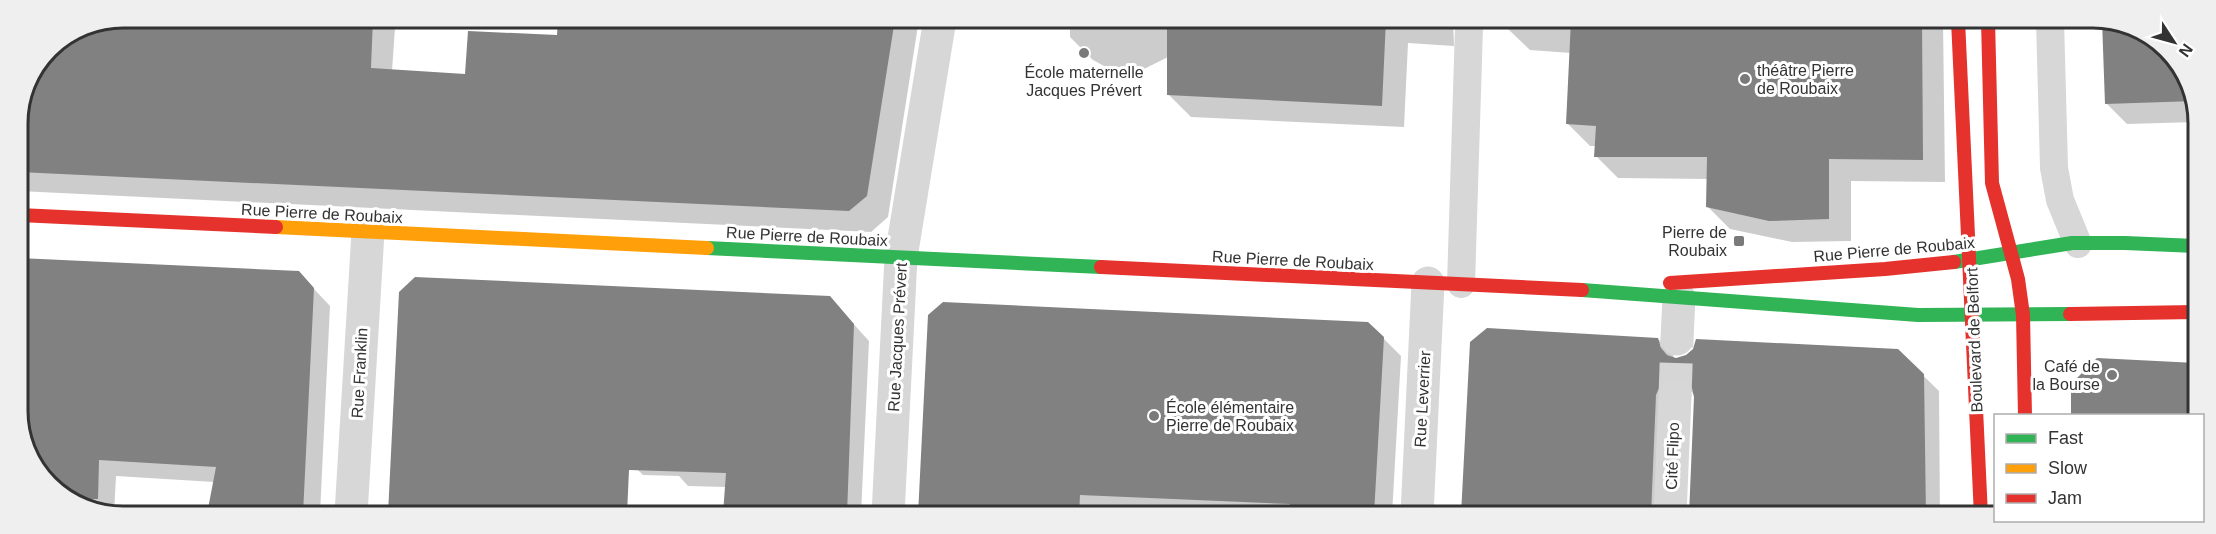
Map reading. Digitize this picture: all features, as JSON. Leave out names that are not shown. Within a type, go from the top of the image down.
[{"type":"street","name":"Rue Jacques Prévert","points":[[888,506],[901,257],[939,28]]},
{"type":"street","name":"Boulevard de Belfort","points":[[1958,28],[1981,505]]},
{"type":"street","points":[[1988,28],[1992,183],[2018,279],[2023,315],[2025,414]]},
{"type":"street","name":"Rue Pierre de Roubaix","points":[[29,215],[1594,291],[1917,315],[2188,312]]},
{"type":"street","name":"Rue Franklin","points":[[351,506],[368,232]]},
{"type":"street","name":"Rue Pierre de Roubaix","points":[[1594,291],[1734,276],[1916,267],[2078,244],[2188,246]]},
{"type":"street","name":"Rue Leverrier","points":[[1417,505],[1428,283]]},
{"type":"street","points":[[1677,339],[1678,298]]},
{"type":"street","name":"Cité Flipo","points":[[1670,505],[1675,396]]},
{"type":"lane","points":[[1461,284],[1469,28]]},
{"type":"lane","points":[[2050,28],[2054,168],[2060,200],[2078,244]]},
{"type":"building","points":[[373,28],[371,68],[465,74],[468,31],[557,35],[557,28],[894,28],[867,196],[849,211],[29,172],[29,118],[38,82],[48,66],[76,41],[111,29]]},
{"type":"building","points":[[1167,28],[1386,28],[1382,106],[1167,95]]},
{"type":"building","name":"théâtre Pierre de Roubaix","points":[[1571,28],[1922,28],[1923,160],[1829,159],[1829,219],[1769,221],[1706,207],[1707,157],[1594,157],[1596,126],[1566,124]]},
{"type":"building","points":[[2102,29],[2134,38],[2144,44],[2144,72],[2172,72],[2185,101],[2105,104]]},
{"type":"building","points":[[29,258],[299,271],[314,288],[303,506],[209,506],[216,467],[99,460],[98,499],[91,499],[76,493],[56,478],[41,458],[30,429],[28,410]]},
{"type":"building","points":[[415,277],[830,296],[854,324],[847,506],[724,506],[726,473],[629,470],[627,506],[388,506],[399,292]]},
{"type":"building","points":[[943,302],[1368,322],[1384,337],[1375,505],[1290,505],[1080,495],[1079,506],[918,506],[928,315]]},
{"type":"building","points":[[1487,328],[1658,338],[1661,348],[1667,355],[1676,358],[1686,355],[1693,349],[1696,339],[1898,349],[1924,374],[1926,505],[1689,505],[1694,397],[1692,388],[1686,381],[1675,377],[1667,379],[1660,386],[1656,395],[1651,505],[1462,505],[1470,342]]},
{"type":"building","points":[[2097,358],[2188,363],[2188,414],[2071,414],[2071,384]]},
{"type":"tunnel","points":[[1675,396],[1677,339]]},
{"type":"traffic: fast","points":[[1954,262],[2072,243],[2188,246]]},
{"type":"traffic: fast","points":[[707,248],[1101,267]]},
{"type":"traffic: fast","points":[[1582,290],[1918,315],[2070,314]]},
{"type":"traffic: slow","points":[[276,227],[707,248]]},
{"type":"traffic: jam","points":[[1958,28],[1980,505]]},
{"type":"traffic: jam","points":[[1988,28],[1992,183],[2018,279],[2023,315],[2025,414]]},
{"type":"traffic: jam","points":[[29,215],[276,227]]},
{"type":"traffic: jam","points":[[1670,283],[1885,269],[1954,262]]},
{"type":"traffic: jam","points":[[1101,267],[1582,290]]},
{"type":"traffic: jam","points":[[2070,314],[2188,312]]},
{"type":"place","name":"École maternelle Jacques Prévert","points":[[1084,53]]},
{"type":"place","name":"théâtre Pierre de Roubaix","points":[[1745,79]]},
{"type":"place","name":"Pierre de Roubaix","points":[[1739,241]]},
{"type":"place","name":"Café de la Bourse","points":[[2112,375]]},
{"type":"place","name":"École élémentaire Pierre de Roubaix","points":[[1154,416]]}]
